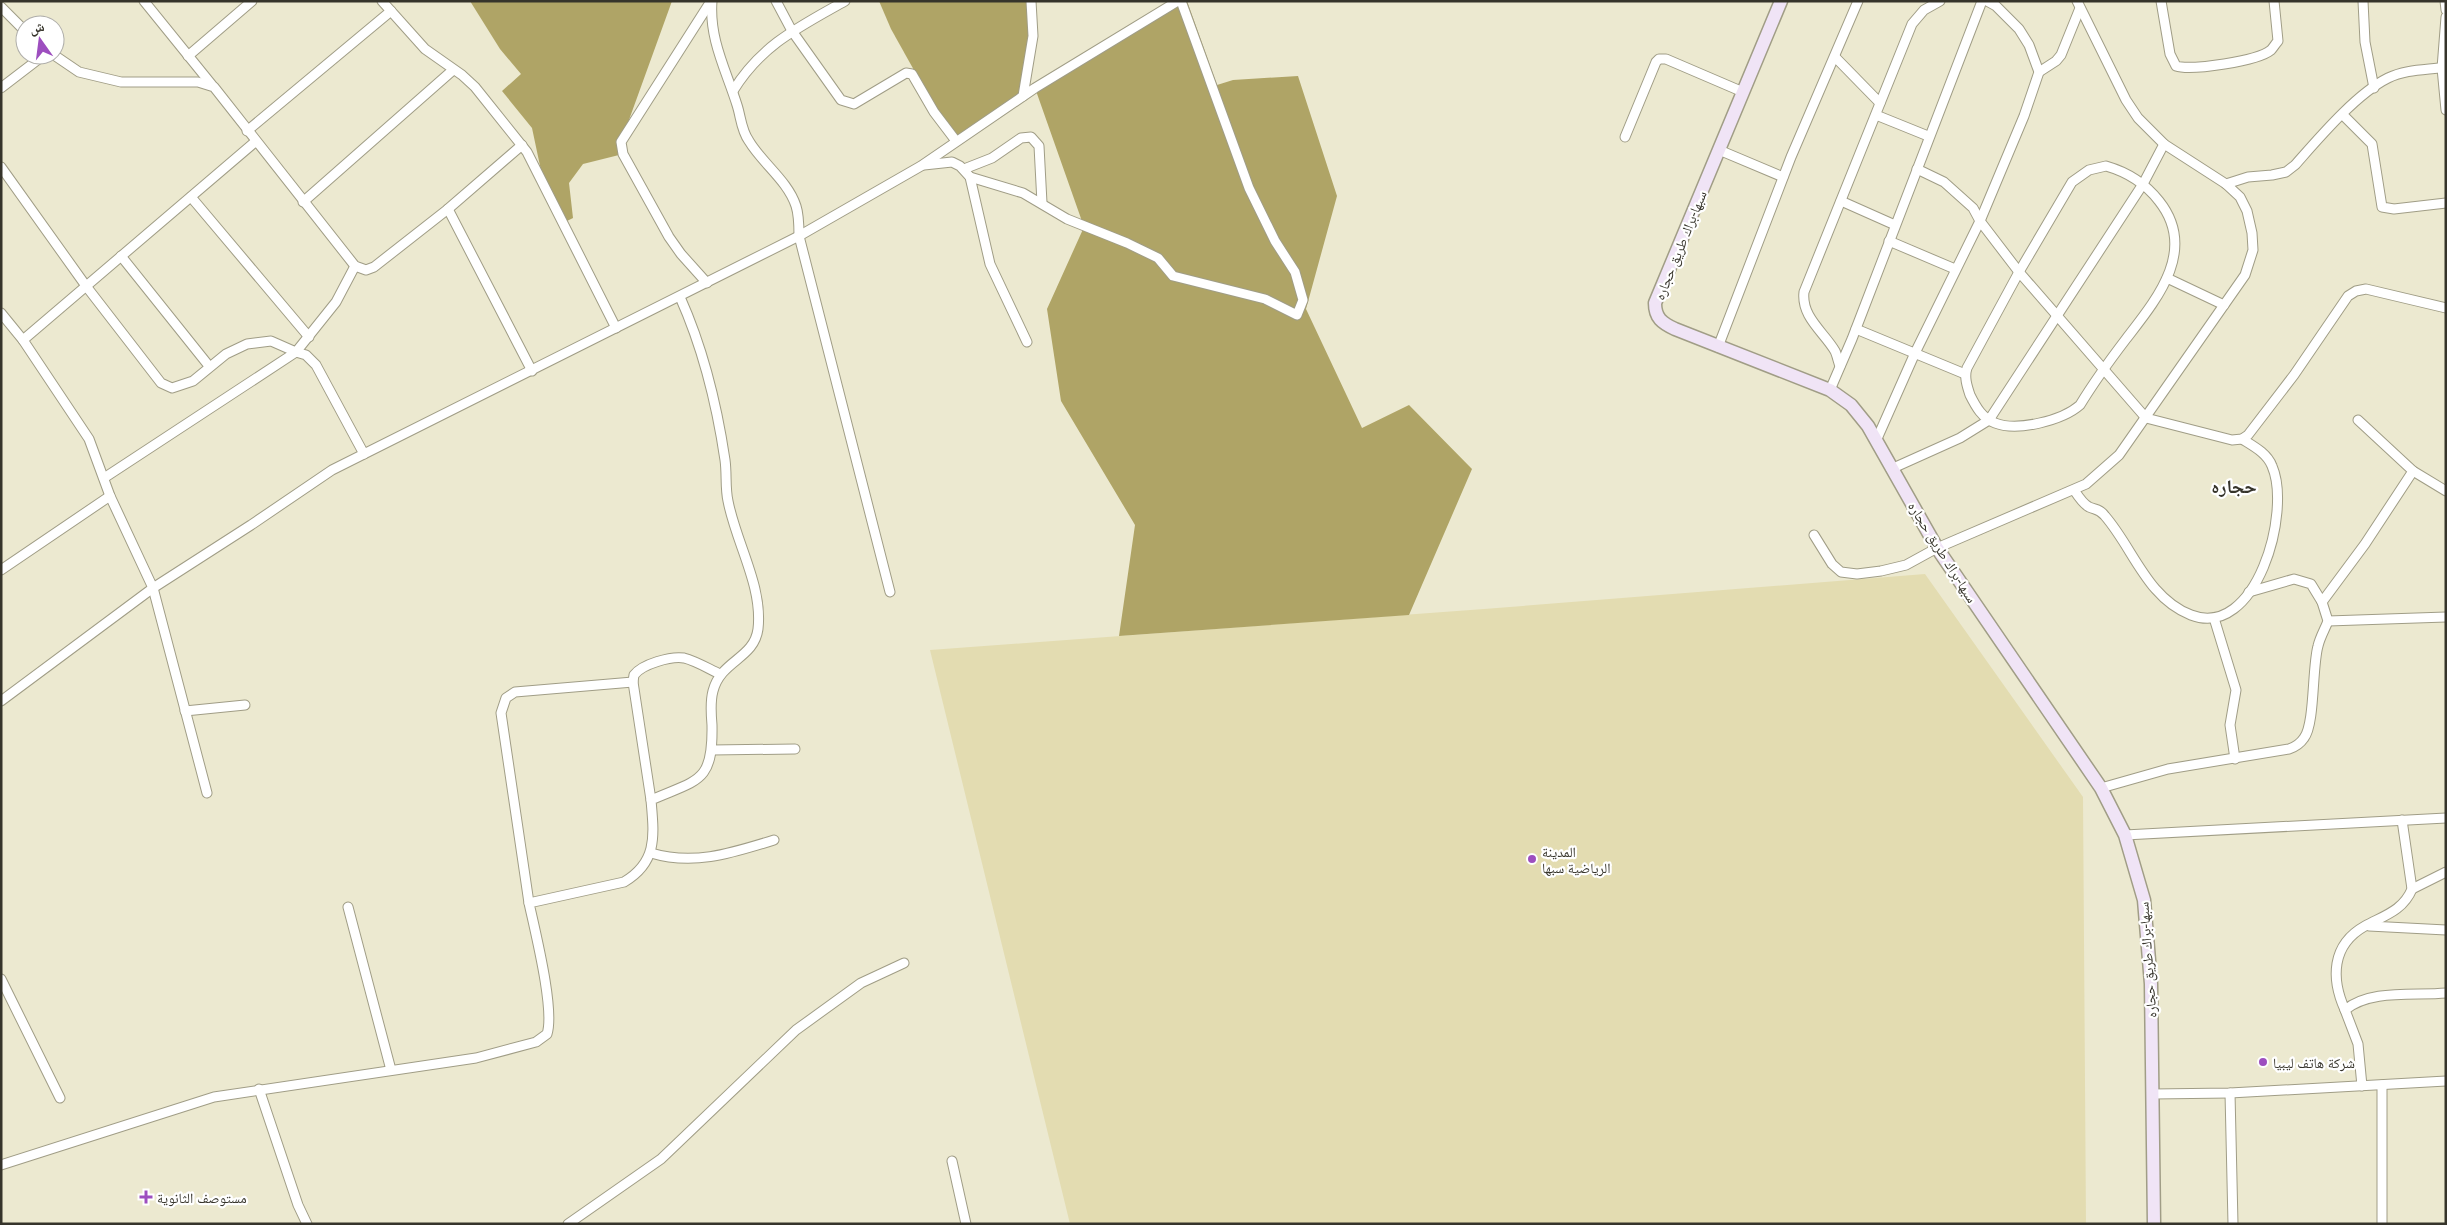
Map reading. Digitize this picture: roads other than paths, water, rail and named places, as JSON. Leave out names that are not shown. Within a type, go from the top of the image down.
[{"type":"main road","name":"سبها-براك طريق حجاره","points":[[1781,1],[1655,303],[1657,314],[1661,322],[1718,347],[1830,390],[1851,405],[1876,441],[1937,548],[2101,788],[2125,835],[2144,900],[2151,984],[2154,1224]]},
{"type":"street","points":[[144,1],[355,266],[366,270],[374,267],[448,209],[522,145]]},
{"type":"street","points":[[188,56],[252,1]]},
{"type":"street","points":[[382,1],[425,49],[475,87],[522,145],[535,164],[616,328]]},
{"type":"street","points":[[711,1],[713,38],[733,91],[745,135],[795,202],[798,214],[799,236],[890,592]]},
{"type":"street","points":[[707,283],[681,254],[669,236],[623,154],[621,142],[711,1]]},
{"type":"street","points":[[776,1],[792,31],[841,100],[849,104],[859,102],[906,73],[912,74],[934,112],[956,141]]},
{"type":"street","points":[[733,91],[760,55],[792,31],[844,1]]},
{"type":"street","points":[[1023,96],[1033,36],[1031,1]]},
{"type":"street","points":[[1,701],[153,588],[332,470],[799,236],[921,166],[1023,96],[1180,1],[1249,188],[1275,240],[1295,272],[1303,300],[1297,315],[1265,299],[1173,276],[1158,258],[1127,243],[1067,219],[1042,203],[1014,190],[970,177]]},
{"type":"street","points":[[1718,347],[1783,177],[1858,1]]},
{"type":"street","points":[[1840,366],[1835,351],[1812,320],[1804,296],[1912,24],[1924,10],[1940,1]]},
{"type":"street","points":[[1830,390],[1856,329],[1894,224],[1982,1]]},
{"type":"street","points":[[1987,1],[1996,6],[2019,29],[2029,45],[2039,72]]},
{"type":"street","points":[[2161,1],[2170,54],[2176,66],[2184,69],[2222,65],[2271,50],[2278,41],[2274,1]]},
{"type":"street","points":[[2363,1],[2365,42],[2374,88]]},
{"type":"street","points":[[2445,1],[2446,10]]},
{"type":"street","points":[[1876,441],[1915,353],[1980,221],[2024,116],[2039,72],[2058,58],[2078,4]]},
{"type":"street","points":[[1814,535],[1832,564],[1842,572],[1857,574],[1906,565],[1937,548],[2074,490],[2107,468],[2146,418],[2245,275],[2253,250],[2247,211],[2240,197],[2226,184],[2164,144],[2144,125],[2126,100],[2078,4]]},
{"type":"street","points":[[1,7],[15,20]]},
{"type":"street","points":[[248,131],[391,11]]},
{"type":"street","points":[[2446,17],[2444,68],[2446,110]]},
{"type":"street","points":[[1835,58],[1880,104]]},
{"type":"street","points":[[1625,137],[1656,62],[1660,59],[1666,59],[1744,92]]},
{"type":"street","points":[[65,62],[79,72],[121,82],[198,82],[214,87]]},
{"type":"street","points":[[1,88],[31,65]]},
{"type":"street","points":[[2226,184],[2248,177],[2286,172],[2343,115],[2388,78],[2403,73],[2444,68]]},
{"type":"street","points":[[303,202],[453,70]]},
{"type":"street","points":[[1876,115],[1928,136]]},
{"type":"street","points":[[2343,115],[2372,144],[2382,207],[2394,209],[2446,203]]},
{"type":"street","points":[[964,169],[992,158],[1021,138],[1031,137],[1039,146],[1042,203]]},
{"type":"street","points":[[23,340],[255,142]]},
{"type":"street","points":[[1892,470],[1960,438],[1990,420],[2142,184],[2164,144]]},
{"type":"street","points":[[1719,150],[1783,177]]},
{"type":"street","points":[[921,166],[952,162],[964,169],[970,177],[990,264],[1027,342]]},
{"type":"street","points":[[2106,166],[2125,172],[2142,184],[2165,208],[2175,231],[2175,249],[2167,278],[2146,312],[2080,405],[2064,416],[2016,425],[2004,425],[1990,420],[1978,410],[1968,390],[1965,374],[2019,272],[2072,182],[2082,173],[2096,167],[2106,166]]},
{"type":"street","points":[[1,167],[86,286],[161,383],[172,388],[193,381],[226,354],[247,344],[271,341],[306,355],[316,365],[364,454]]},
{"type":"street","points":[[1917,169],[1940,179],[1973,208],[1980,221],[2019,272],[2146,418],[2224,438],[2242,439],[2259,450],[2272,466],[2276,483],[2278,514],[2272,545],[2260,573],[2249,592],[2236,608],[2224,616],[2214,618],[2192,615],[2166,599],[2146,576],[2103,513],[2086,505],[2074,490]]},
{"type":"street","points":[[191,197],[309,337]]},
{"type":"street","points":[[1842,201],[1894,224]]},
{"type":"street","points":[[448,209],[532,371]]},
{"type":"street","points":[[1889,241],[1955,269]]},
{"type":"street","points":[[122,256],[209,366]]},
{"type":"street","points":[[104,478],[296,352],[336,302],[355,266]]},
{"type":"street","points":[[2167,278],[2224,305]]},
{"type":"street","points":[[2242,439],[2254,429],[2348,296],[2356,291],[2366,289],[2446,308]]},
{"type":"street","points":[[651,800],[704,775],[710,763],[712,750],[712,694],[720,674],[728,665],[748,650],[755,640],[758,608],[727,500],[725,461],[705,366],[680,296]]},
{"type":"street","points":[[1,313],[23,340],[89,439],[110,496],[153,588],[207,794]]},
{"type":"street","points":[[1856,329],[1965,374]]},
{"type":"street","points":[[2358,420],[2414,471],[2446,490]]},
{"type":"street","points":[[2322,602],[2365,544],[2414,471]]},
{"type":"street","points":[[1,570],[110,496]]},
{"type":"street","points":[[2101,788],[2168,769],[2289,749],[2296,746],[2304,738],[2310,720],[2312,678],[2318,645],[2328,621],[2322,602],[2311,584],[2294,580],[2249,592]]},
{"type":"street","points":[[2328,621],[2446,617]]},
{"type":"street","points":[[2214,618],[2236,690],[2230,725],[2235,759]]},
{"type":"street","points":[[529,903],[624,882],[638,874],[646,864],[651,853],[653,822],[633,682],[634,675],[640,669],[678,658],[685,658],[720,674]]},
{"type":"street","points":[[1,1165],[214,1097],[476,1058],[536,1042],[547,1034],[549,1021],[544,978],[529,903],[501,713],[503,703],[506,698],[515,692],[633,682]]},
{"type":"street","points":[[185,711],[245,705]]},
{"type":"street","points":[[712,750],[795,749]]},
{"type":"street","points":[[2125,835],[2446,818]]},
{"type":"street","points":[[2362,1086],[2358,1044],[2335,981],[2336,961],[2350,939],[2366,926],[2387,916],[2408,900],[2412,890],[2402,820]]},
{"type":"street","points":[[651,853],[671,859],[694,860],[745,849],[774,840]]},
{"type":"street","points":[[2412,890],[2446,872]]},
{"type":"street","points":[[348,907],[391,1070]]},
{"type":"street","points":[[2366,926],[2446,930]]},
{"type":"street","points":[[568,1224],[661,1159],[796,1030],[861,983],[904,963]]},
{"type":"street","points":[[1,979],[60,1098]]},
{"type":"street","points":[[2345,1010],[2355,1002],[2371,999],[2446,993]]},
{"type":"street","points":[[2153,1094],[2230,1094],[2446,1082]]},
{"type":"street","points":[[2382,1085],[2382,1224]]},
{"type":"street","points":[[259,1089],[298,1205],[307,1224]]},
{"type":"street","points":[[2230,1094],[2233,1224]]},
{"type":"street","points":[[952,1160],[966,1224]]},
{"type":"place","name":"المدينة الرياضية سبها","points":[[1532,859]]},
{"type":"place","name":"شركة هاتف ليبيا","points":[[2263,1062]]},
{"type":"place","name":"مستوصف الثانوية","points":[[146,1197]]},
{"type":"district","name":"حجاره","points":[[2234,486]]}]
